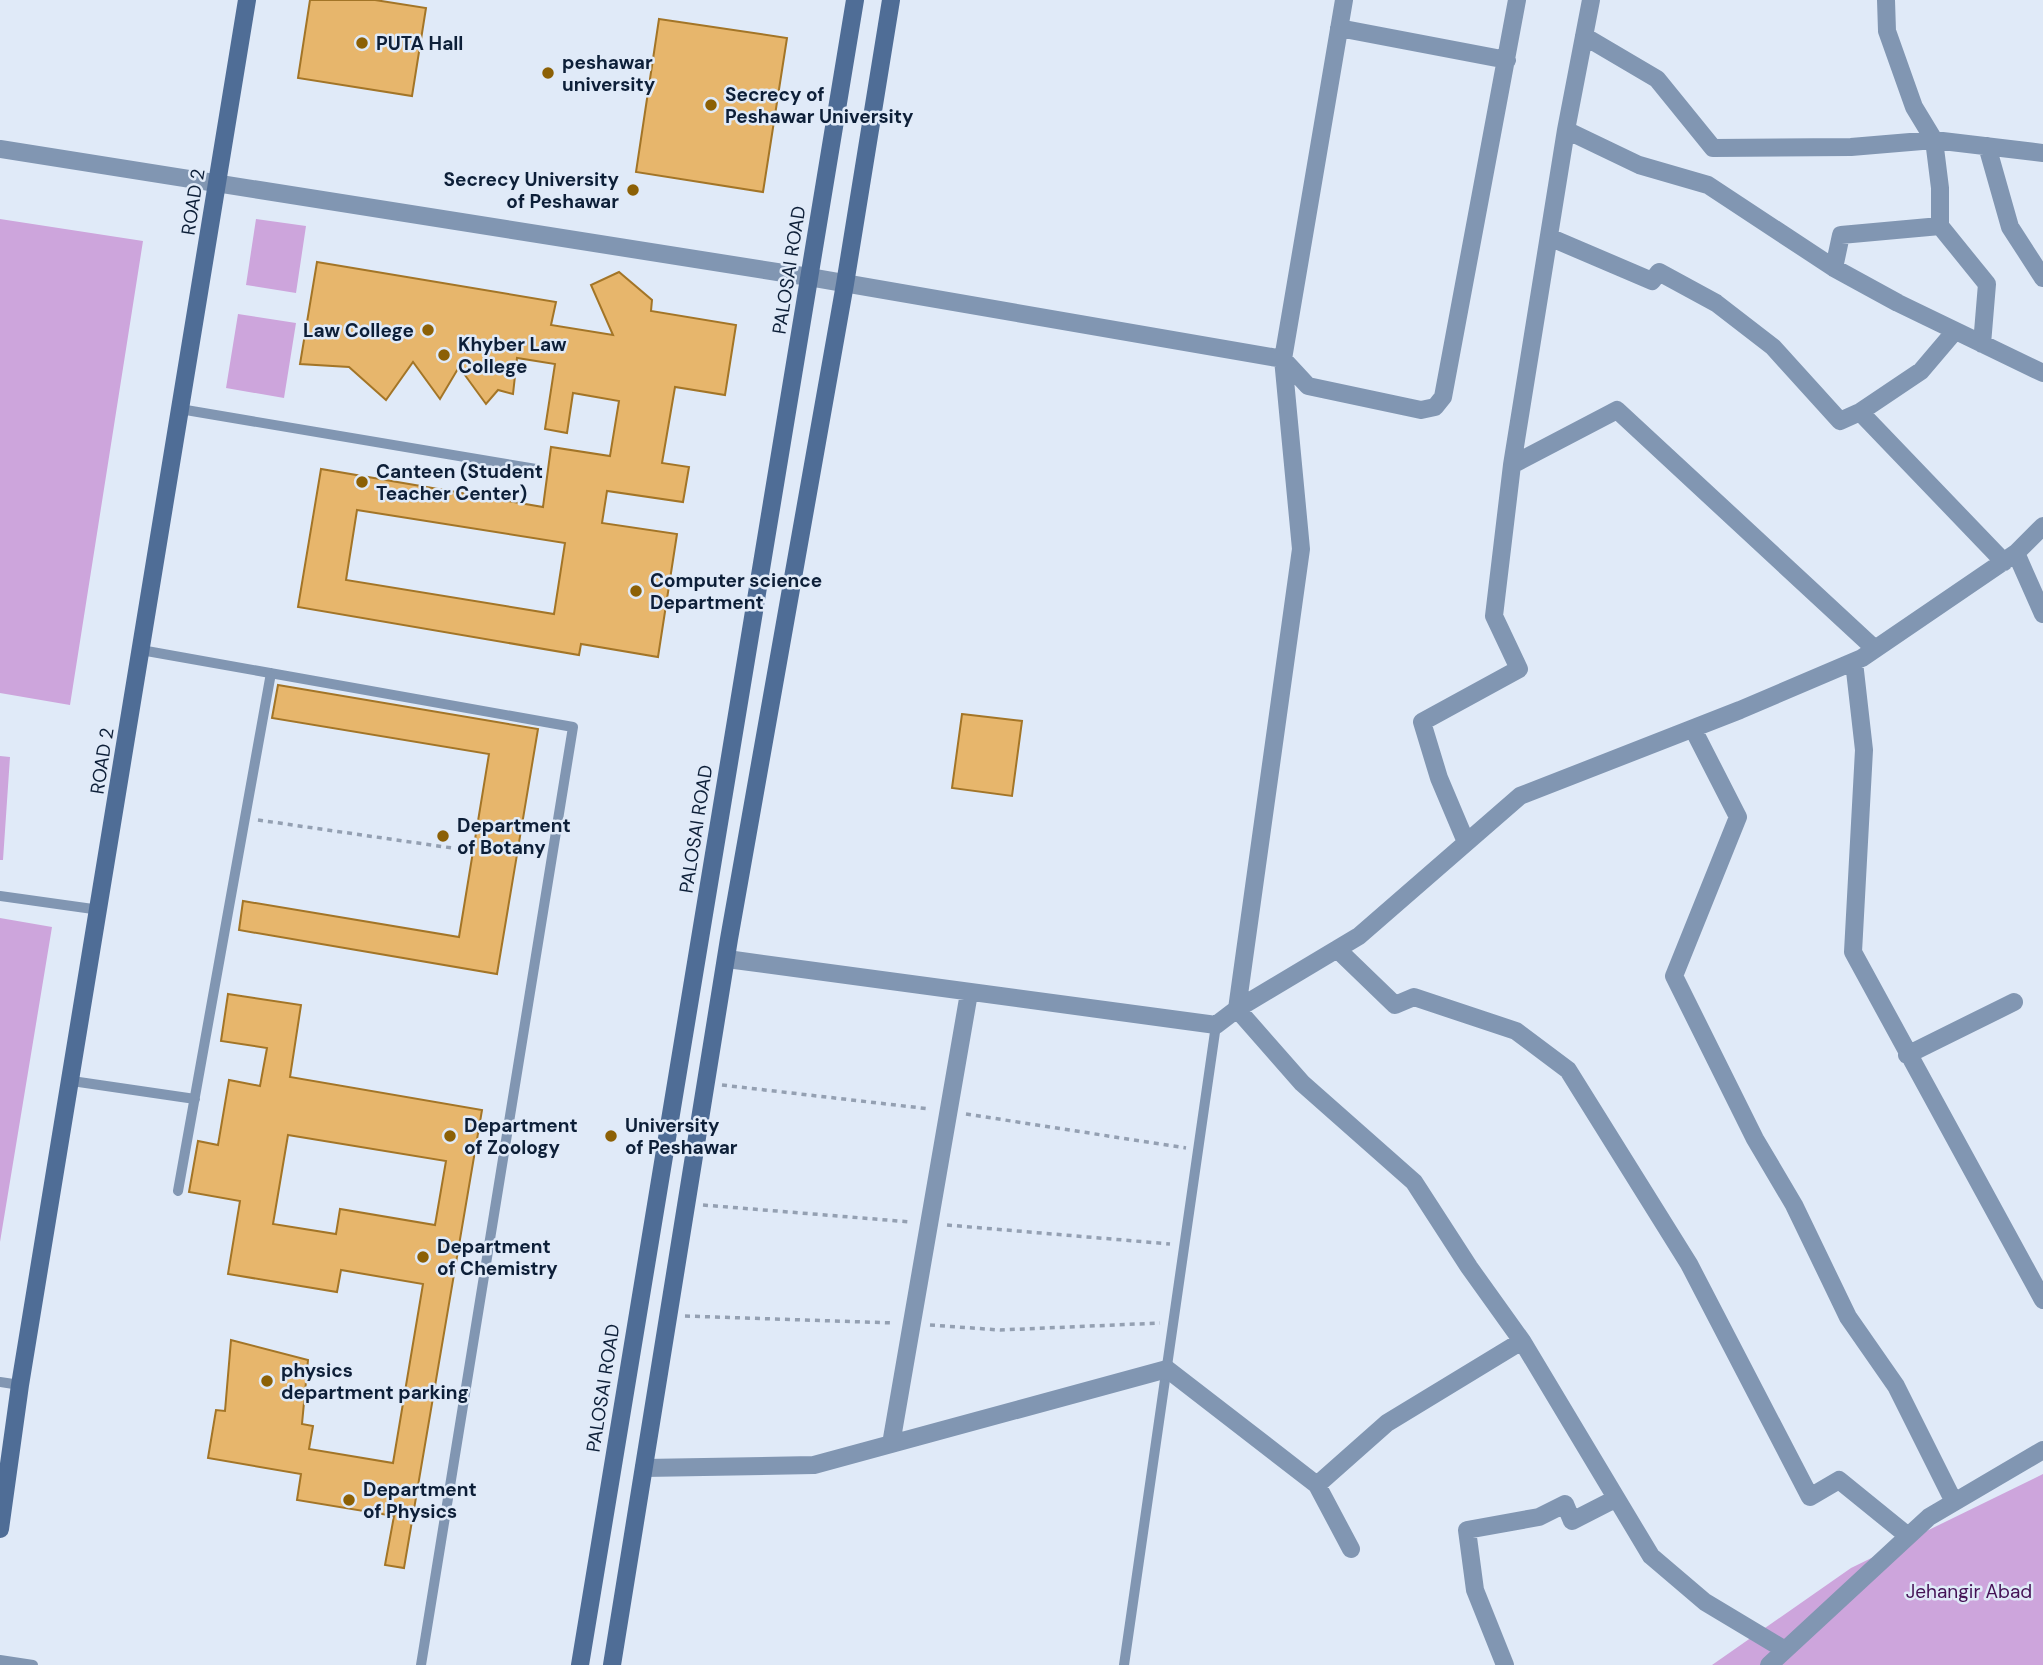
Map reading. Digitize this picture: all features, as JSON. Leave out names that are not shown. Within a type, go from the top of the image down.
[{"type":"street","name":"ROAD 2","points":[[0,1526],[20,1385],[72,1081],[247,0]]},
{"type":"street","name":"PALOSAI ROAD","points":[[579,1665],[855,0]]},
{"type":"street","points":[[612,1665],[727,959],[845,284],[891,0]]},
{"type":"street","points":[[1344,0],[1283,359],[1301,550],[1237,1009],[1302,1083],[1414,1182],[1469,1267],[1522,1341],[1651,1556],[1705,1602],[1785,1650]]},
{"type":"street","points":[[0,149],[809,276],[1283,359],[1308,386],[1330,393],[1421,410],[1435,407],[1443,397],[1517,0]]},
{"type":"street","points":[[1466,842],[1440,778],[1422,722],[1519,669],[1494,616],[1512,465],[1566,130],[1591,0]]},
{"type":"street","points":[[1886,0],[1887,31],[1914,107],[1934,141],[1940,188],[1940,226],[1987,284],[1982,344]]},
{"type":"street","points":[[1339,28],[1507,60]]},
{"type":"street","points":[[1584,36],[1657,79],[1713,148],[1851,147],[1934,141],[2043,153]]},
{"type":"street","points":[[1566,130],[1639,165],[1708,184],[1834,268],[2043,373]]},
{"type":"street","points":[[1987,146],[2010,227],[2043,278]]},
{"type":"street","points":[[1834,268],[1841,235],[1940,226]]},
{"type":"street","points":[[1549,237],[1652,281],[1659,272],[1716,303],[1773,347],[1840,421],[1860,412],[1921,371],[1955,331]]},
{"type":"street","points":[[1512,465],[1617,410],[1875,649]]},
{"type":"street","points":[[1860,412],[2010,557],[2043,614]]},
{"type":"street","points":[[697,952],[727,959],[1216,1026],[1237,1009],[1359,936],[1520,796],[1693,729],[1854,662],[2010,557],[2043,526]]},
{"type":"street","points":[[1854,662],[1864,750],[1853,952],[2043,1300]]},
{"type":"street","points":[[1693,729],[1738,817],[1674,976],[1755,1139],[1794,1205],[1848,1317],[1896,1386],[1954,1503]]},
{"type":"street","points":[[1337,949],[1395,1005],[1415,997],[1516,1031],[1568,1070],[1689,1264],[1810,1497],[1839,1480],[1908,1536]]},
{"type":"street","points":[[891,1444],[969,993]]},
{"type":"street","points":[[1907,1055],[2014,1002]]},
{"type":"street","points":[[1317,1485],[1387,1423],[1522,1341]]},
{"type":"street","points":[[631,1347],[662,1354]]},
{"type":"street","points":[[644,1468],[814,1465],[1167,1369],[1317,1485],[1351,1549]]},
{"type":"street","points":[[1769,1665],[1929,1517],[2043,1450]]},
{"type":"street","points":[[1505,1665],[1475,1590],[1467,1530],[1539,1517],[1565,1504],[1572,1521],[1615,1499]]},
{"type":"lane","points":[[180,409],[536,469]]},
{"type":"lane","points":[[141,650],[573,727],[421,1665]]},
{"type":"lane","points":[[178,1191],[271,673]]},
{"type":"lane","points":[[0,896],[100,910]]},
{"type":"lane","points":[[1125,1665],[1216,1026]]},
{"type":"lane","points":[[72,1081],[195,1099]]},
{"type":"lane","points":[[0,1382],[20,1385]]},
{"type":"lane","points":[[0,1660],[33,1665]]},
{"type":"path","points":[[245,818],[473,851]]},
{"type":"green space","points":[[0,219],[143,241],[70,705],[0,693]]},
{"type":"green space","points":[[256,219],[306,226],[296,293],[246,285]]},
{"type":"green space","points":[[238,314],[296,323],[284,398],[226,388]]},
{"type":"green space","points":[[0,756],[10,757],[3,860],[0,860]]},
{"type":"green space","points":[[0,918],[52,927],[0,1242]]},
{"type":"green space","name":"Jehangir Abad","points":[[2043,1474],[2043,1665],[1712,1665],[1851,1568]]},
{"type":"building","name":"PUTA Hall","points":[[310,0],[375,0],[426,8],[412,96],[298,78]]},
{"type":"building","name":"Secrecy of Peshawar University","points":[[659,19],[787,38],[763,192],[636,172]]},
{"type":"building","points":[[317,262],[556,302],[551,325],[613,335],[591,285],[619,272],[652,300],[651,311],[736,325],[725,395],[675,387],[662,463],[689,467],[683,502],[607,491],[602,523],[677,534],[658,657],[581,644],[579,655],[298,607],[321,469],[543,507],[551,447],[610,456],[619,401],[573,393],[567,433],[545,429],[555,364],[517,358],[513,394],[498,390],[486,404],[459,367],[440,399],[413,362],[386,400],[349,367],[300,364]],"holes":[[[357,510],[565,543],[554,614],[346,580]]]},
{"type":"building","points":[[278,685],[538,729],[497,974],[239,930],[243,901],[459,937],[489,754],[272,718]]},
{"type":"building","points":[[962,714],[1022,721],[1012,796],[952,788]]},
{"type":"building","points":[[228,994],[301,1005],[290,1077],[482,1110],[404,1568],[385,1565],[394,1516],[297,1500],[301,1474],[208,1458],[216,1410],[225,1411],[231,1340],[308,1360],[302,1424],[313,1426],[309,1449],[393,1463],[423,1284],[341,1270],[337,1292],[228,1274],[240,1201],[189,1192],[198,1141],[218,1145],[229,1080],[260,1086],[267,1048],[221,1041]],"holes":[[[288,1135],[446,1161],[435,1225],[340,1209],[336,1234],[273,1224]]]},
{"type":"place","name":"PUTA Hall","points":[[362,43]]},
{"type":"place","name":"peshawar university","points":[[548,73]]},
{"type":"place","name":"Secrecy of Peshawar University","points":[[711,105]]},
{"type":"place","name":"Secrecy University of Peshawar","points":[[633,190]]},
{"type":"place","name":"Law College","points":[[428,330]]},
{"type":"place","name":"Khyber Law College","points":[[444,355]]},
{"type":"place","name":"Canteen (Student Teacher Center)","points":[[362,482]]},
{"type":"place","name":"Computer science Department","points":[[636,591]]},
{"type":"place","name":"Department of Botany","points":[[443,836]]},
{"type":"place","name":"Department of Zoology","points":[[450,1136]]},
{"type":"place","name":"University of Peshawar","points":[[611,1136]]},
{"type":"place","name":"Department of Chemistry","points":[[423,1257]]},
{"type":"place","name":"physics department parking","points":[[267,1381]]},
{"type":"place","name":"Department of Physics","points":[[349,1500]]}]
